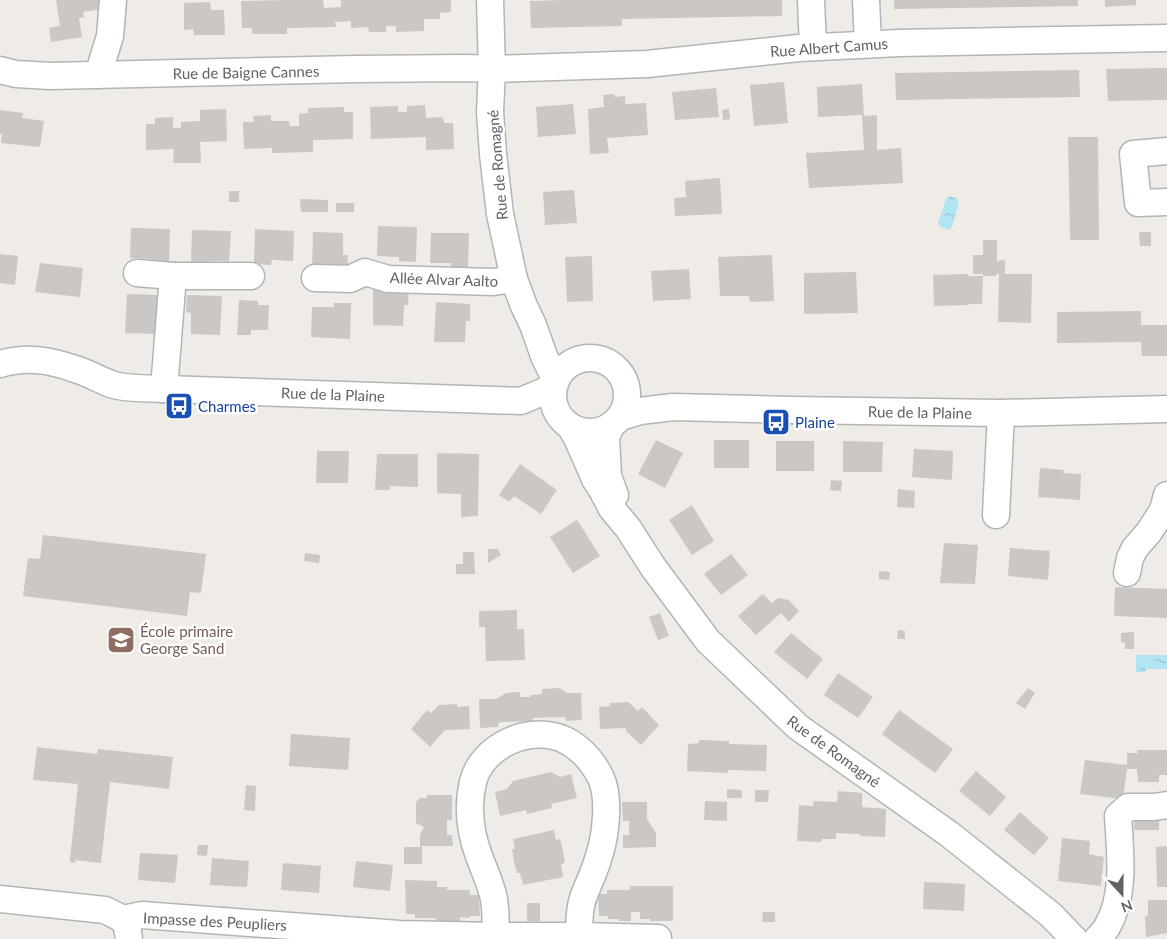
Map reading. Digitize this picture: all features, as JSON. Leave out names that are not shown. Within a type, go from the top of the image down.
[{"type":"street","points":[[98,75],[110,36],[113,0]]},
{"type":"street","name":"Rue de Romagné","points":[[490,0],[492,69],[490,112],[500,214],[514,279],[555,384]]},
{"type":"street","points":[[811,0],[813,47]]},
{"type":"street","points":[[866,0],[868,44]]},
{"type":"street","name":"Rue Albert Camus","points":[[492,69],[647,64],[813,47],[909,42],[1167,38]]},
{"type":"street","name":"Rue de Baigne Cannes","points":[[0,70],[16,74],[50,76],[356,69],[492,69]]},
{"type":"street","points":[[1167,151],[1133,154],[1138,203],[1167,202]]},
{"type":"street","name":"Allée Alvar Aalto","points":[[316,278],[350,279],[365,272],[388,279],[493,282],[514,279]]},
{"type":"street","points":[[137,274],[251,276]]},
{"type":"street","points":[[164,389],[173,276]]},
{"type":"street","name":"Rue de Romagné","points":[[532,325],[556,344],[588,358]]},
{"type":"street","points":[[588,358],[600,359],[610,363],[625,381],[627,393],[626,406],[615,421],[601,430],[590,432],[580,430],[566,422],[554,404],[555,384],[561,372],[578,360],[588,358]]},
{"type":"street","name":"Rue de la Plaine","points":[[0,364],[14,360],[43,360],[76,369],[117,386],[164,389],[521,400],[555,384]]},
{"type":"street","name":"Rue de la Plaine","points":[[625,381],[643,394],[673,406]]},
{"type":"street","name":"Rue de la Plaine","points":[[521,400],[531,407],[566,422]]},
{"type":"street","name":"Rue de la Plaine","points":[[615,421],[640,411],[673,406],[790,410],[1001,413],[1167,410]]},
{"type":"street","points":[[996,515],[1001,413]]},
{"type":"street","name":"Rue de Romagné","points":[[615,421],[606,438],[608,476],[628,528]]},
{"type":"street","name":"Rue de Romagné","points":[[566,422],[577,438],[594,479],[612,509],[628,528],[653,567],[708,641],[798,727],[949,834],[1051,915],[1074,939]]},
{"type":"street","points":[[1127,573],[1130,558],[1135,548],[1149,532],[1163,510],[1167,495]]},
{"type":"street","points":[[495,936],[496,916],[494,898],[472,836],[469,818],[473,780],[481,764],[507,742],[539,735],[566,740],[592,761],[602,780],[606,799],[603,841],[600,854],[582,900],[579,936]]},
{"type":"street","points":[[1097,939],[1107,928],[1116,908],[1121,869],[1118,816],[1128,807],[1167,805]]},
{"type":"street","points":[[0,899],[105,910],[126,929]]},
{"type":"street","name":"Impasse des Peupliers","points":[[126,929],[142,915],[399,934],[658,938]]},
{"type":"water","points":[[950,196],[957,198],[959,203],[952,227],[948,230],[941,227],[938,223],[946,199]]},
{"type":"water","points":[[1136,655],[1167,655],[1167,669],[1146,669],[1145,672],[1136,672]]},
{"type":"building","points":[[56,0],[100,0],[102,9],[83,12],[84,17],[79,18],[82,37],[51,42],[49,28],[60,26]]},
{"type":"building","points":[[323,0],[324,8],[341,7],[341,0],[451,0],[451,12],[440,13],[440,19],[424,19],[424,31],[396,32],[396,26],[386,26],[386,32],[369,32],[368,27],[351,28],[351,21],[335,22],[336,27],[287,28],[287,34],[252,34],[252,28],[242,28],[241,1]]},
{"type":"building","points":[[782,0],[782,16],[622,19],[622,26],[531,28],[530,1]]},
{"type":"building","points":[[894,0],[1078,0],[1078,6],[894,9]]},
{"type":"building","points":[[1105,0],[1136,0],[1136,5],[1105,7]]},
{"type":"building","points":[[210,2],[211,10],[224,10],[225,35],[194,35],[193,29],[184,30],[184,3]]},
{"type":"building","points":[[1167,68],[1167,100],[1108,101],[1106,69]]},
{"type":"building","points":[[1079,70],[1080,97],[896,100],[895,73]]},
{"type":"building","points":[[784,82],[788,123],[754,126],[750,85]]},
{"type":"building","points":[[862,84],[864,116],[877,115],[877,150],[901,148],[903,183],[809,188],[806,153],[864,150],[862,115],[818,117],[817,87]]},
{"type":"building","points":[[716,88],[719,117],[675,120],[672,92]]},
{"type":"building","points":[[614,94],[615,97],[625,96],[625,104],[646,103],[648,135],[607,138],[609,153],[590,154],[588,109],[604,107],[603,95]]},
{"type":"building","points":[[573,104],[576,134],[538,137],[536,107]]},
{"type":"building","points":[[425,105],[426,118],[443,117],[444,123],[453,123],[454,149],[426,150],[426,137],[371,139],[370,107],[398,106],[398,112],[407,112],[407,106]]},
{"type":"building","points":[[344,107],[344,112],[353,112],[353,139],[313,140],[313,152],[272,153],[272,148],[244,149],[243,122],[254,122],[253,116],[271,115],[271,121],[289,121],[290,126],[299,126],[299,114],[308,113],[308,108]]},
{"type":"building","points":[[226,109],[227,141],[200,142],[201,163],[173,163],[174,149],[146,150],[146,124],[155,124],[155,118],[173,117],[173,128],[181,128],[181,122],[200,121],[200,110]]},
{"type":"building","points":[[729,109],[730,119],[723,120],[722,110]]},
{"type":"building","points":[[0,110],[23,113],[22,118],[44,121],[40,147],[1,143]]},
{"type":"building","points":[[1068,137],[1098,137],[1099,240],[1070,240]]},
{"type":"building","points":[[720,178],[722,214],[675,216],[674,198],[686,197],[685,181]]},
{"type":"building","points":[[574,190],[577,223],[545,225],[543,192]]},
{"type":"building","points":[[229,191],[239,191],[239,202],[229,202]]},
{"type":"building","points":[[300,199],[328,200],[328,212],[301,212]]},
{"type":"building","points":[[336,203],[354,203],[354,212],[336,212]]},
{"type":"building","points":[[378,226],[417,227],[416,262],[399,261],[399,257],[377,256]]},
{"type":"building","points":[[131,228],[170,229],[169,263],[152,263],[152,259],[130,258]]},
{"type":"building","points":[[255,229],[294,231],[293,261],[272,260],[271,265],[254,264]]},
{"type":"building","points":[[192,230],[231,231],[229,261],[209,261],[208,265],[191,264]]},
{"type":"building","points":[[313,232],[343,233],[343,255],[348,255],[347,272],[312,270]]},
{"type":"building","points":[[1139,232],[1151,232],[1151,246],[1140,246]]},
{"type":"building","points":[[431,233],[469,233],[468,269],[451,269],[451,263],[430,263]]},
{"type":"building","points":[[983,240],[997,240],[997,261],[1005,260],[1005,274],[1032,274],[1031,323],[998,322],[999,274],[996,274],[996,276],[983,276],[983,274],[973,274],[973,255],[983,255]]},
{"type":"building","points":[[0,254],[18,256],[15,285],[0,283]]},
{"type":"building","points":[[772,255],[774,301],[750,302],[749,296],[720,296],[718,257]]},
{"type":"building","points":[[592,256],[593,301],[567,302],[565,257]]},
{"type":"building","points":[[40,263],[83,268],[80,297],[35,292]]},
{"type":"building","points":[[689,269],[691,299],[653,301],[651,271]]},
{"type":"building","points":[[856,272],[858,313],[804,314],[804,273]]},
{"type":"building","points":[[968,274],[968,276],[983,276],[982,304],[934,306],[933,275]]},
{"type":"building","points":[[373,287],[409,288],[408,305],[404,305],[403,326],[373,325]]},
{"type":"building","points":[[127,294],[162,295],[161,312],[156,312],[156,334],[125,333]]},
{"type":"building","points":[[187,295],[222,296],[220,335],[191,334],[191,313],[186,312]]},
{"type":"building","points":[[239,300],[258,301],[258,305],[269,305],[268,330],[251,330],[251,335],[237,335]]},
{"type":"building","points":[[436,302],[470,304],[470,321],[466,321],[465,342],[434,342]]},
{"type":"building","points":[[334,303],[351,303],[350,339],[311,337],[312,307],[334,307]]},
{"type":"building","points":[[1141,311],[1141,325],[1167,325],[1167,356],[1142,356],[1141,342],[1057,343],[1057,312]]},
{"type":"building","points":[[656,440],[683,453],[665,488],[638,474]]},
{"type":"building","points":[[714,440],[749,440],[749,468],[714,468]]},
{"type":"building","points":[[776,441],[814,441],[814,471],[776,471]]},
{"type":"building","points":[[843,441],[883,442],[882,472],[843,472]]},
{"type":"building","points":[[914,449],[953,451],[952,480],[912,477]]},
{"type":"building","points":[[317,451],[349,451],[348,483],[316,483]]},
{"type":"building","points":[[437,453],[479,454],[478,516],[461,517],[461,494],[437,493]]},
{"type":"building","points":[[377,454],[418,454],[418,487],[390,486],[390,490],[375,490]]},
{"type":"building","points":[[520,464],[557,490],[541,514],[514,496],[509,502],[499,495]]},
{"type":"building","points":[[1040,468],[1064,470],[1063,473],[1081,474],[1080,500],[1038,497]]},
{"type":"building","points":[[831,480],[842,481],[841,491],[830,490]]},
{"type":"building","points":[[898,489],[915,491],[914,508],[897,507]]},
{"type":"building","points":[[692,505],[714,541],[692,555],[669,520]]},
{"type":"building","points":[[577,520],[600,556],[573,573],[550,537]]},
{"type":"building","points":[[43,535],[206,554],[201,593],[190,592],[187,616],[23,596],[28,558],[40,559]]},
{"type":"building","points":[[944,543],[978,545],[975,584],[940,583]]},
{"type":"building","points":[[1010,548],[1050,551],[1048,580],[1008,576]]},
{"type":"building","points":[[488,549],[498,549],[501,555],[488,563]]},
{"type":"building","points":[[463,552],[474,552],[475,574],[456,574],[456,564],[463,564]]},
{"type":"building","points":[[305,553],[320,555],[319,563],[304,561]]},
{"type":"building","points":[[731,554],[748,575],[721,595],[704,574]]},
{"type":"building","points":[[879,571],[890,572],[889,580],[879,579]]},
{"type":"building","points":[[1115,587],[1167,589],[1167,618],[1114,616]]},
{"type":"building","points":[[763,594],[772,603],[778,598],[789,600],[799,611],[789,622],[781,613],[756,635],[738,616]]},
{"type":"building","points":[[517,610],[517,629],[524,629],[525,660],[486,661],[485,627],[479,627],[479,611]]},
{"type":"building","points":[[660,613],[669,636],[658,640],[649,617]]},
{"type":"building","points":[[898,630],[905,631],[905,639],[897,639]]},
{"type":"building","points":[[1134,632],[1134,649],[1125,649],[1125,643],[1121,642],[1121,633]]},
{"type":"building","points":[[791,633],[823,659],[807,679],[774,652]]},
{"type":"building","points":[[838,673],[873,697],[858,718],[824,695]]},
{"type":"building","points":[[559,688],[567,693],[581,693],[582,720],[566,721],[565,717],[533,718],[533,721],[501,722],[498,724],[498,727],[480,728],[479,699],[496,699],[506,693],[520,692],[520,697],[530,697],[531,695],[542,694],[542,689]]},
{"type":"building","points":[[1028,688],[1035,693],[1025,709],[1016,703]]},
{"type":"building","points":[[628,702],[638,711],[642,707],[659,725],[641,745],[626,731],[626,728],[600,729],[599,707],[610,706],[610,703]]},
{"type":"building","points":[[457,704],[457,707],[469,706],[470,729],[445,730],[430,747],[411,729],[427,710],[431,713],[439,705]]},
{"type":"building","points":[[899,710],[953,749],[935,773],[882,734]]},
{"type":"building","points":[[291,734],[350,738],[348,770],[289,766]]},
{"type":"building","points":[[699,740],[729,741],[729,744],[767,745],[766,771],[728,770],[728,773],[687,771],[688,744],[699,743]]},
{"type":"building","points":[[37,747],[97,754],[98,749],[173,757],[169,789],[110,782],[101,863],[75,860],[75,863],[70,862],[78,784],[33,780]]},
{"type":"building","points":[[1137,750],[1167,750],[1167,775],[1159,775],[1159,782],[1138,782],[1137,769],[1127,769],[1123,799],[1080,794],[1085,760],[1127,765],[1127,753],[1138,753]]},
{"type":"building","points":[[976,771],[1006,797],[990,816],[959,791]]},
{"type":"building","points":[[551,772],[560,777],[571,774],[577,798],[551,804],[552,808],[527,814],[526,810],[500,816],[495,792],[507,789],[513,781]]},
{"type":"building","points":[[246,785],[256,786],[255,811],[244,810]]},
{"type":"building","points":[[727,789],[742,790],[742,798],[727,798]]},
{"type":"building","points":[[755,790],[769,790],[768,802],[755,802]]},
{"type":"building","points":[[838,791],[862,793],[862,807],[886,809],[885,837],[836,833],[836,839],[822,839],[821,842],[797,841],[799,805],[813,806],[814,801],[837,802]]},
{"type":"building","points":[[427,795],[452,795],[452,820],[447,820],[447,835],[452,835],[453,846],[422,846],[422,864],[404,864],[404,847],[420,847],[420,835],[424,827],[416,823],[416,802],[420,798],[427,798]]},
{"type":"building","points":[[705,801],[727,802],[727,821],[704,820]]},
{"type":"building","points":[[622,802],[647,802],[647,819],[656,833],[656,847],[623,848],[623,835],[629,835],[629,821],[623,821]]},
{"type":"building","points":[[1020,812],[1049,838],[1034,855],[1004,830]]},
{"type":"building","points":[[1135,814],[1159,814],[1159,830],[1134,830]]},
{"type":"building","points":[[554,830],[556,840],[560,839],[563,851],[565,863],[561,864],[563,877],[523,885],[520,873],[517,873],[514,862],[512,849],[515,849],[513,839]]},
{"type":"building","points":[[1062,838],[1090,841],[1089,854],[1104,857],[1101,886],[1058,881]]},
{"type":"building","points":[[198,845],[208,845],[207,856],[197,855]]},
{"type":"building","points":[[1167,846],[1167,887],[1157,887],[1156,847]]},
{"type":"building","points":[[140,853],[178,855],[175,883],[138,880]]},
{"type":"building","points":[[212,858],[249,861],[247,887],[210,885]]},
{"type":"building","points":[[356,861],[393,865],[390,891],[353,887]]},
{"type":"building","points":[[283,863],[321,866],[319,893],[281,890]]},
{"type":"building","points":[[405,880],[437,881],[437,887],[447,887],[447,890],[470,890],[470,895],[479,895],[480,916],[460,917],[460,921],[437,921],[436,918],[415,918],[415,914],[406,914]]},
{"type":"building","points":[[924,882],[965,884],[964,911],[923,909]]},
{"type":"building","points":[[630,886],[673,886],[673,921],[640,919],[640,912],[631,912],[631,921],[619,921],[619,919],[608,919],[608,916],[599,916],[598,894],[607,894],[607,890],[630,890]]},
{"type":"building","points":[[1148,900],[1167,900],[1167,933],[1146,937],[1145,917],[1148,916]]},
{"type":"building","points":[[527,903],[540,903],[540,921],[527,921]]},
{"type":"building","points":[[763,912],[775,912],[775,922],[762,922]]},
{"type":"place","name":"Charmes","points":[[179,406]]},
{"type":"place","name":"Plaine","points":[[776,422]]},
{"type":"place","name":"École primaire George Sand","points":[[121,640]]}]
